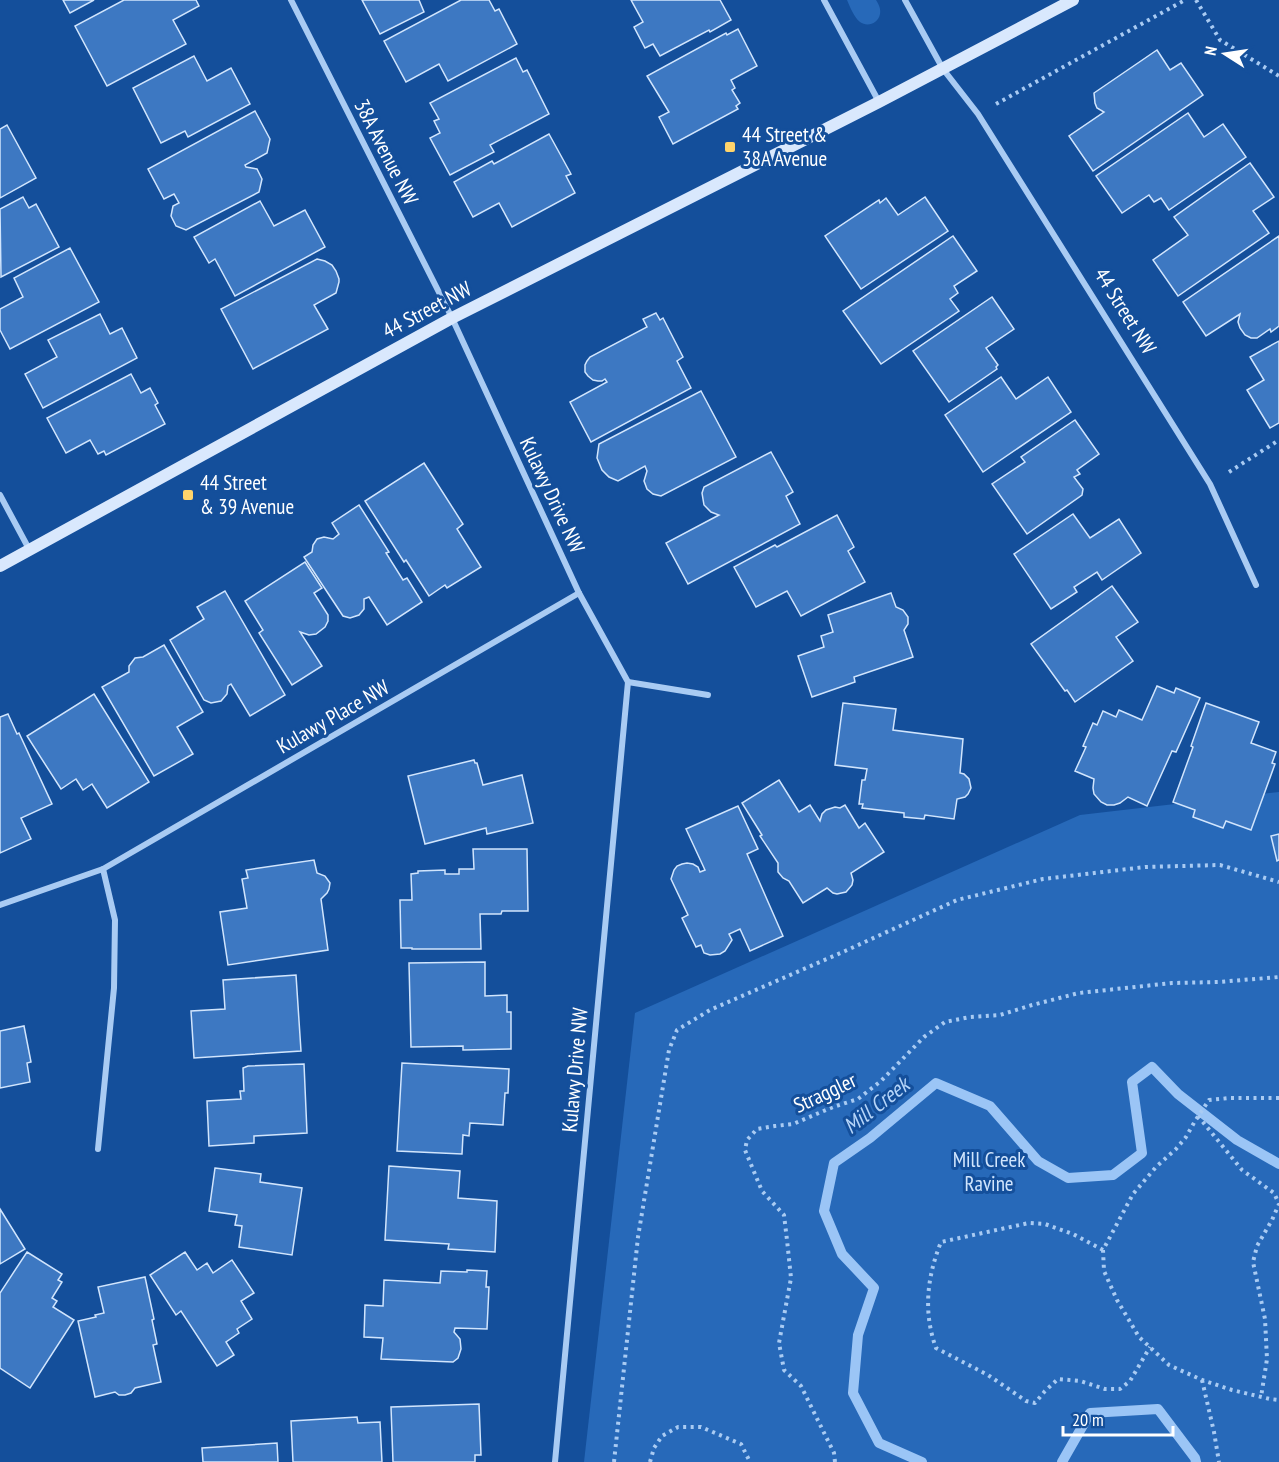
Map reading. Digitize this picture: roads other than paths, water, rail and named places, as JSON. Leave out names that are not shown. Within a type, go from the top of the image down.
[{"type":"street","name":"38A Avenue NW","points":[[291,0],[452,318]]},
{"type":"street","points":[[824,0],[879,102]]},
{"type":"street","name":"44 Street NW","points":[[905,0],[943,69],[978,114],[1210,484],[1256,585]]},
{"type":"street","name":"44 Street NW","points":[[0,566],[452,318],[879,102],[1073,0]]},
{"type":"street","name":"Kulawy Drive NW","points":[[452,318],[579,593],[628,682],[555,1462]]},
{"type":"street","points":[[0,495],[29,549]]},
{"type":"street","name":"Kulawy Place NW","points":[[0,905],[103,869],[579,593]]},
{"type":"street","points":[[628,682],[708,695]]},
{"type":"street","points":[[98,1149],[114,988],[115,920],[103,869]]},
{"type":"waterway","name":"Mill Creek","points":[[922,1462],[879,1443],[853,1393],[858,1335],[874,1288],[842,1254],[824,1211],[834,1163],[870,1138],[936,1083],[990,1106],[1038,1161],[1068,1178],[1113,1175],[1142,1153],[1132,1082],[1152,1067],[1178,1094],[1237,1140],[1279,1164]]},
{"type":"waterway","name":"Mill Creek","points":[[1062,1462],[1090,1413],[1158,1409],[1196,1462]]},
{"type":"place","name":"44 Street & 38A Avenue","points":[[730,147]]},
{"type":"place","name":"44 Street & 39 Avenue","points":[[188,495]]},
{"type":"park label","name":"Mill Creek Ravine","points":[[989,1172]]}]
